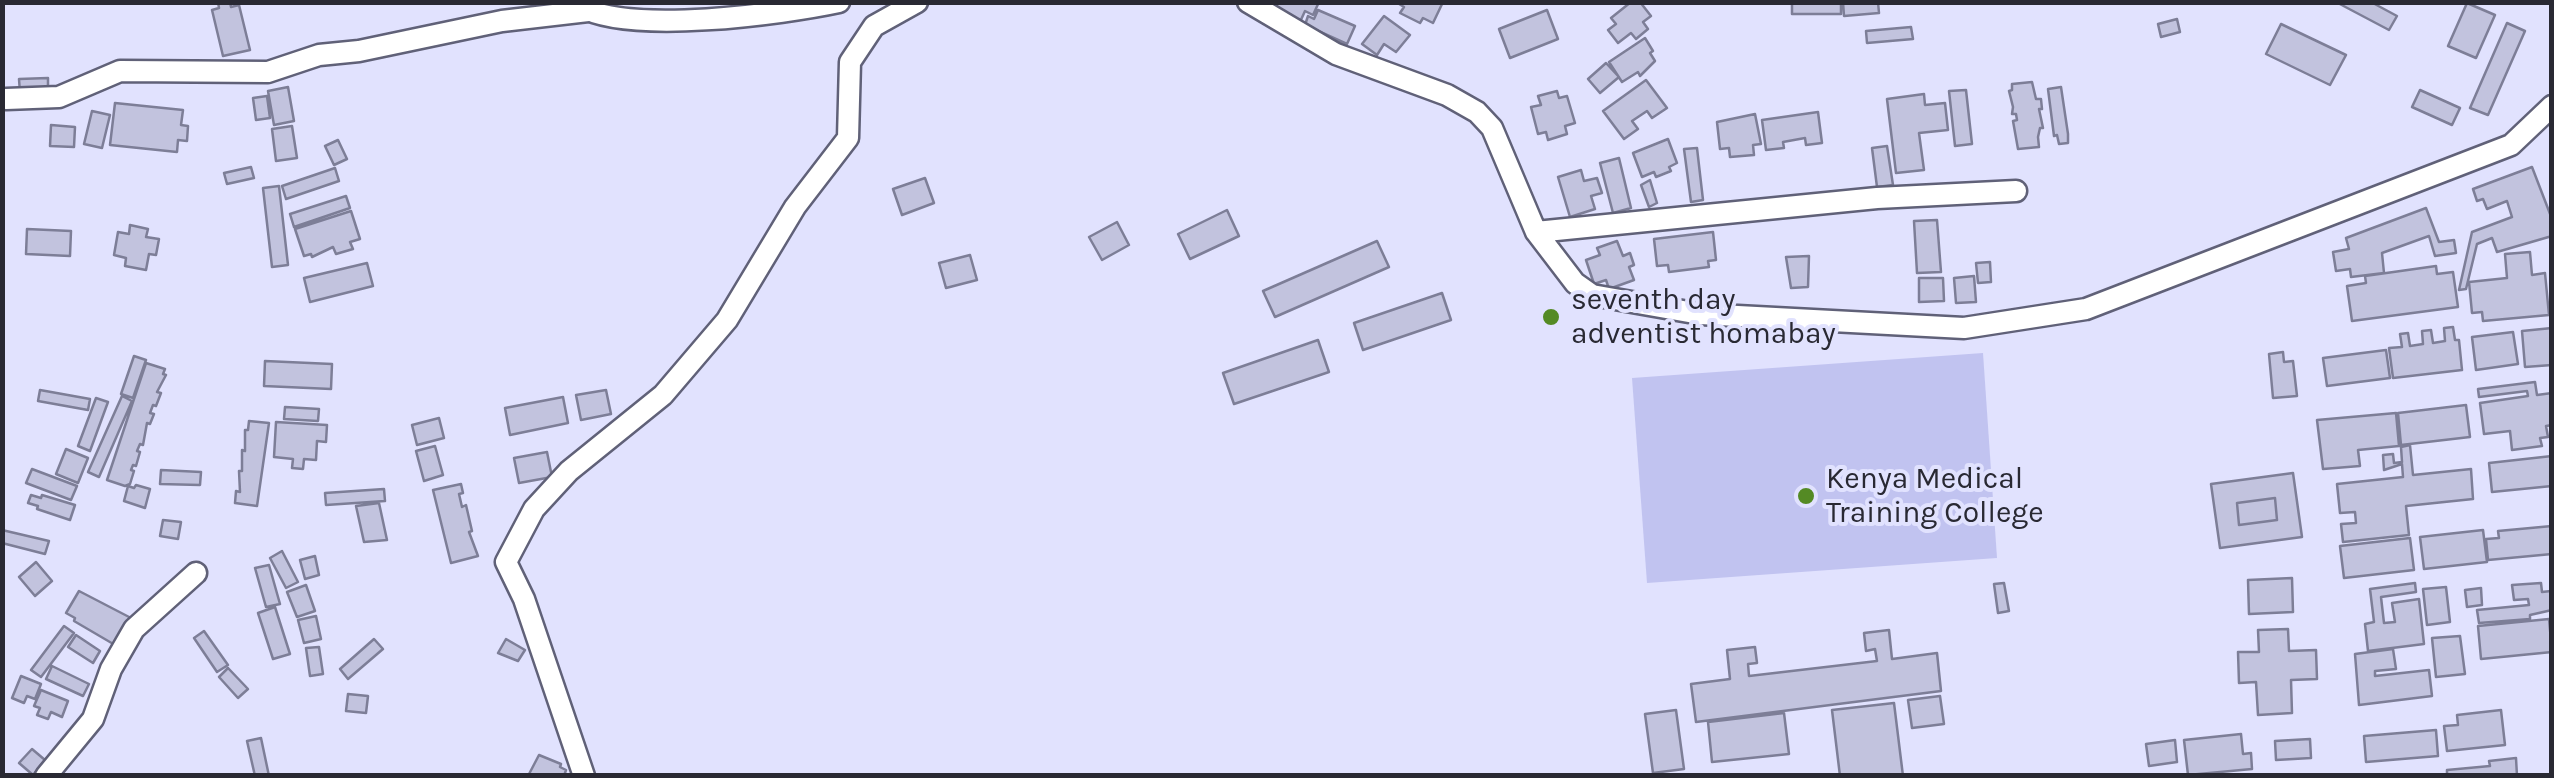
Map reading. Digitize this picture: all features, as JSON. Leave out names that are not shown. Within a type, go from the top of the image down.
[{"type":"street","points":[[6,99],[60,97],[120,71],[268,72],[319,55],[359,51],[581,7],[624,19],[738,19],[839,2]]},
{"type":"street","points":[[584,776],[524,598],[506,562],[534,510],[568,472],[663,395],[727,320],[794,207],[848,138],[850,62],[874,26],[917,2]]},
{"type":"street","points":[[1248,2],[1336,54],[1446,95],[1477,112],[1492,128],[1536,232],[1575,282],[1592,295],[1700,314],[1964,328],[2086,309],[2511,145],[2552,106]]},
{"type":"street","points":[[1536,232],[1876,198],[2016,190]]},
{"type":"street","points":[[46,776],[94,719],[111,669],[134,629],[196,573]]},
{"type":"shaded area","points":[[1983,353],[1997,558],[1647,583],[1632,378]]},
{"type":"building","points":[[218,2],[230,2],[231,7],[239,5],[250,50],[223,56],[212,10],[219,8]]},
{"type":"building","points":[[1275,2],[1319,2],[1313,15],[1305,11],[1300,22],[1272,9]]},
{"type":"building","points":[[1396,2],[1443,2],[1433,23],[1423,18],[1420,23],[1400,13],[1404,7]]},
{"type":"building","points":[[1631,2],[1640,2],[1651,16],[1643,22],[1648,29],[1636,39],[1631,33],[1618,43],[1608,30],[1616,24],[1611,18]]},
{"type":"building","points":[[1792,2],[1841,2],[1841,14],[1792,14]]},
{"type":"building","points":[[1843,2],[1878,2],[1879,13],[1844,16]]},
{"type":"building","points":[[2336,2],[2371,2],[2397,16],[2389,30]]},
{"type":"building","points":[[2467,3],[2495,15],[2476,58],[2448,46]]},
{"type":"building","points":[[1318,10],[1355,26],[1347,44],[1305,25],[1308,16],[1314,19]]},
{"type":"building","points":[[1547,10],[1558,39],[1510,58],[1499,29]]},
{"type":"building","points":[[1384,16],[1410,35],[1396,52],[1384,44],[1377,55],[1362,44]]},
{"type":"building","points":[[2177,19],[2180,32],[2161,37],[2158,24]]},
{"type":"building","points":[[2507,23],[2525,31],[2488,115],[2470,108]]},
{"type":"building","points":[[2281,24],[2346,55],[2330,85],[2266,54]]},
{"type":"building","points":[[1911,27],[1913,39],[1867,43],[1866,31]]},
{"type":"building","points":[[1645,38],[1655,61],[1640,76],[1638,72],[1622,82],[1609,62]]},
{"type":"building","points":[[1606,63],[1619,77],[1600,93],[1588,79]]},
{"type":"building","points":[[48,78],[48,93],[20,93],[19,79]]},
{"type":"building","points":[[1646,80],[1667,108],[1652,118],[1647,111],[1632,121],[1638,129],[1624,139],[1603,111]]},
{"type":"building","points":[[2032,82],[2036,99],[2041,99],[2043,128],[2038,137],[2039,147],[2018,149],[2013,121],[2017,120],[2016,114],[2012,114],[2009,91],[2012,84]]},
{"type":"building","points":[[288,87],[294,121],[274,125],[268,91]]},
{"type":"building","points":[[2061,87],[2068,143],[2059,144],[2057,135],[2054,136],[2048,89]]},
{"type":"building","points":[[1966,90],[1972,144],[1955,146],[1949,91]]},
{"type":"building","points":[[2420,90],[2460,108],[2452,125],[2412,107]]},
{"type":"building","points":[[1557,91],[1559,98],[1567,96],[1575,123],[1565,126],[1567,134],[1548,140],[1546,132],[1538,134],[1531,107],[1541,105],[1538,96]]},
{"type":"building","points":[[1924,94],[1925,105],[1945,103],[1948,130],[1919,133],[1924,170],[1896,173],[1887,99]]},
{"type":"building","points":[[267,96],[270,118],[256,120],[253,98]]},
{"type":"building","points":[[115,103],[183,110],[181,125],[188,126],[187,141],[178,140],[177,152],[110,145]]},
{"type":"building","points":[[92,111],[110,115],[102,148],[84,144]]},
{"type":"building","points":[[1818,112],[1822,143],[1806,145],[1805,138],[1783,142],[1784,148],[1766,150],[1762,120]]},
{"type":"building","points":[[1755,114],[1761,144],[1753,145],[1754,155],[1730,157],[1729,148],[1720,149],[1717,122]]},
{"type":"building","points":[[51,125],[75,127],[74,147],[50,146]]},
{"type":"building","points":[[292,126],[297,158],[276,161],[272,129]]},
{"type":"building","points":[[1668,139],[1677,163],[1669,167],[1671,171],[1656,177],[1654,172],[1642,177],[1633,153]]},
{"type":"building","points":[[338,140],[347,159],[334,165],[325,146]]},
{"type":"building","points":[[1887,146],[1893,185],[1877,187],[1872,148]]},
{"type":"building","points":[[1697,148],[1703,200],[1691,202],[1684,149]]},
{"type":"building","points":[[1619,158],[1631,208],[1613,213],[1600,163]]},
{"type":"building","points":[[251,167],[254,178],[227,184],[224,173]]},
{"type":"building","points":[[2532,167],[2552,219],[2552,236],[2497,252],[2492,238],[2477,244],[2466,289],[2459,290],[2472,232],[2512,217],[2507,201],[2487,209],[2483,199],[2477,201],[2473,189]]},
{"type":"building","points":[[335,168],[339,181],[286,199],[282,186]]},
{"type":"building","points":[[1581,170],[1584,181],[1597,178],[1602,193],[1591,196],[1595,209],[1570,217],[1558,177]]},
{"type":"building","points":[[925,178],[934,203],[902,215],[893,189]]},
{"type":"building","points":[[1650,180],[1657,203],[1649,207],[1641,185]]},
{"type":"building","points":[[279,186],[288,265],[272,267],[263,188]]},
{"type":"building","points":[[346,196],[350,208],[294,227],[290,214]]},
{"type":"building","points":[[2426,208],[2439,242],[2454,240],[2456,253],[2435,256],[2429,236],[2382,253],[2384,273],[2351,277],[2350,269],[2336,271],[2333,252],[2349,249],[2346,238]]},
{"type":"building","points":[[1227,210],[1239,236],[1190,259],[1178,234]]},
{"type":"building","points":[[351,211],[360,239],[350,242],[353,249],[336,254],[333,247],[312,257],[304,256],[295,229]]},
{"type":"building","points":[[1937,220],[1941,272],[1917,273],[1914,221]]},
{"type":"building","points":[[1117,222],[1129,245],[1102,260],[1089,237]]},
{"type":"building","points":[[130,225],[148,229],[146,237],[159,239],[156,255],[149,254],[146,270],[125,266],[126,258],[114,255],[118,232],[129,234]]},
{"type":"building","points":[[27,229],[71,231],[70,256],[26,254]]},
{"type":"building","points":[[1713,232],[1716,260],[1708,261],[1709,267],[1669,272],[1668,265],[1657,266],[1654,239]]},
{"type":"building","points":[[1377,241],[1389,267],[1275,317],[1263,291]]},
{"type":"building","points":[[1617,241],[1623,256],[1630,253],[1634,265],[1629,267],[1634,280],[1609,289],[1606,280],[1594,284],[1586,260],[1600,255],[1597,248]]},
{"type":"building","points":[[2530,252],[2532,275],[2545,273],[2549,315],[2483,321],[2482,312],[2472,313],[2469,282],[2507,278],[2505,254]]},
{"type":"building","points":[[970,255],[977,280],[946,288],[939,263]]},
{"type":"building","points":[[1809,256],[1808,287],[1791,288],[1786,257]]},
{"type":"building","points":[[1990,262],[1991,282],[1978,283],[1976,263]]},
{"type":"building","points":[[367,263],[373,286],[310,302],[304,278]]},
{"type":"building","points":[[2436,266],[2437,274],[2453,272],[2458,307],[2352,321],[2347,286],[2366,283],[2365,276]]},
{"type":"building","points":[[1974,276],[1976,302],[1956,303],[1954,278]]},
{"type":"building","points":[[1919,278],[1943,278],[1944,301],[1919,302]]},
{"type":"building","points":[[1442,293],[1451,320],[1363,350],[1354,323]]},
{"type":"building","points":[[2453,327],[2455,340],[2459,340],[2462,370],[2393,378],[2389,348],[2402,347],[2400,334],[2408,333],[2410,346],[2423,344],[2422,331],[2431,330],[2433,343],[2445,341],[2444,328]]},
{"type":"building","points":[[2552,328],[2552,365],[2525,367],[2522,331]]},
{"type":"building","points":[[2513,332],[2518,364],[2476,370],[2472,337]]},
{"type":"building","points":[[1318,340],[1329,372],[1234,404],[1223,373]]},
{"type":"building","points":[[2386,350],[2390,378],[2327,386],[2323,358]]},
{"type":"building","points":[[2283,352],[2284,362],[2293,361],[2297,396],[2273,398],[2269,354]]},
{"type":"building","points":[[134,356],[146,360],[133,398],[121,394]]},
{"type":"building","points":[[265,361],[332,364],[331,389],[264,386]]},
{"type":"building","points":[[146,363],[165,369],[166,375],[150,413],[154,414],[147,423],[143,445],[137,451],[140,452],[131,470],[134,471],[130,484],[125,486],[107,480]]},
{"type":"building","points":[[2535,382],[2537,395],[2552,393],[2552,425],[2546,426],[2548,437],[2540,438],[2542,446],[2512,450],[2510,431],[2484,434],[2480,403],[2528,396],[2527,391],[2479,397],[2478,389]]},
{"type":"building","points":[[40,390],[90,399],[88,410],[38,401]]},
{"type":"building","points":[[606,390],[611,414],[581,420],[576,395]]},
{"type":"building","points":[[122,396],[132,401],[99,477],[88,472]]},
{"type":"building","points":[[563,397],[568,423],[510,435],[505,408]]},
{"type":"building","points":[[96,398],[108,402],[90,451],[78,446]]},
{"type":"building","points":[[2466,405],[2470,437],[2401,445],[2398,413]]},
{"type":"building","points":[[285,407],[319,409],[318,421],[284,419]]},
{"type":"building","points":[[2396,413],[2399,446],[2358,450],[2360,466],[2323,469],[2317,420]]},
{"type":"building","points":[[439,418],[444,438],[417,445],[412,425]]},
{"type":"building","points":[[249,421],[269,423],[257,506],[235,503],[236,491],[240,492],[239,471]]},
{"type":"building","points":[[276,422],[327,425],[326,442],[317,441],[316,460],[304,459],[303,469],[292,468],[293,459],[274,457]]},
{"type":"building","points":[[2410,445],[2413,475],[2471,469],[2473,499],[2406,506],[2409,535],[2343,542],[2341,524],[2356,523],[2355,512],[2340,513],[2337,484],[2403,477],[2402,464],[2384,470],[2383,455],[2393,454],[2394,463],[2402,462],[2401,447]]},
{"type":"building","points":[[435,446],[443,475],[424,481],[416,451]]},
{"type":"building","points":[[66,449],[88,458],[78,483],[56,474]]},
{"type":"building","points":[[547,452],[552,477],[519,483],[514,458]]},
{"type":"building","points":[[2552,456],[2552,486],[2492,492],[2489,463]]},
{"type":"building","points":[[32,469],[77,486],[71,500],[26,483]]},
{"type":"building","points":[[161,470],[201,472],[200,485],[160,484]]},
{"type":"building","points":[[2293,473],[2302,537],[2220,548],[2211,484]],"holes":[[[2275,498],[2277,520],[2239,525],[2237,503]]]},
{"type":"building","points":[[461,484],[462,507],[466,505],[472,531],[469,532],[478,556],[451,563],[433,490]]},
{"type":"building","points":[[128,486],[150,489],[145,508],[124,501]]},
{"type":"building","points":[[384,489],[385,501],[326,505],[325,493]]},
{"type":"building","points":[[31,495],[75,505],[70,520],[37,509],[38,506],[28,503]]},
{"type":"building","points":[[2275,498],[2277,520],[2239,525],[2237,503]]},
{"type":"building","points":[[379,503],[387,540],[364,542],[356,506]]},
{"type":"building","points":[[163,520],[181,522],[178,539],[160,536]]},
{"type":"building","points":[[2552,526],[2552,554],[2488,560],[2486,539],[2499,538],[2498,531]]},
{"type":"building","points":[[2,530],[49,541],[45,554],[2,543]]},
{"type":"building","points":[[2483,530],[2487,562],[2424,569],[2420,537]]},
{"type":"building","points":[[2410,538],[2414,570],[2344,578],[2340,546]]},
{"type":"building","points":[[282,551],[298,582],[286,588],[270,558]]},
{"type":"building","points":[[315,556],[319,575],[305,579],[300,560]]},
{"type":"building","points":[[36,562],[52,581],[35,596],[19,577]]},
{"type":"building","points":[[269,565],[280,604],[266,607],[255,568]]},
{"type":"building","points":[[2292,578],[2293,612],[2249,614],[2248,580]]},
{"type":"building","points":[[2004,583],[2009,611],[1998,613],[1994,584]]},
{"type":"building","points":[[2415,583],[2416,592],[2381,597],[2384,623],[2395,622],[2392,603],[2419,599],[2424,644],[2368,651],[2365,624],[2374,622],[2370,589]]},
{"type":"building","points":[[2541,583],[2542,592],[2551,591],[2552,610],[2530,615],[2530,619],[2479,623],[2477,610],[2529,605],[2528,599],[2514,600],[2512,585]]},
{"type":"building","points":[[306,585],[315,611],[297,617],[287,592]]},
{"type":"building","points":[[2446,587],[2450,622],[2427,625],[2423,589]]},
{"type":"building","points":[[2481,588],[2482,605],[2467,607],[2465,590]]},
{"type":"building","points":[[79,591],[131,618],[115,645],[66,613]]},
{"type":"building","points":[[275,607],[290,654],[273,659],[258,613]]},
{"type":"building","points":[[316,616],[321,639],[304,643],[298,620]]},
{"type":"building","points":[[2549,619],[2552,652],[2481,659],[2478,626]]},
{"type":"building","points":[[64,626],[74,633],[41,677],[31,670]]},
{"type":"building","points":[[2288,629],[2289,651],[2316,650],[2317,679],[2291,680],[2292,713],[2258,715],[2256,682],[2239,683],[2238,652],[2259,652],[2258,630]]},
{"type":"building","points":[[1889,630],[1892,659],[1937,653],[1941,691],[1696,722],[1691,684],[1730,679],[1727,650],[1755,647],[1757,663],[1748,664],[1749,676],[1877,661],[1875,649],[1866,651],[1864,633]]},
{"type":"building","points":[[204,631],[228,665],[217,672],[194,638]]},
{"type":"building","points":[[76,635],[100,651],[93,663],[68,647]]},
{"type":"building","points":[[2460,636],[2465,674],[2436,677],[2432,638]]},
{"type":"building","points":[[374,639],[383,649],[348,679],[340,669]]},
{"type":"building","points":[[506,639],[525,650],[518,661],[498,653]]},
{"type":"building","points":[[319,647],[323,674],[310,676],[306,648]]},
{"type":"building","points":[[2393,649],[2396,669],[2375,671],[2375,676],[2429,670],[2432,696],[2359,705],[2355,654]]},
{"type":"building","points":[[52,666],[89,684],[83,696],[46,679]]},
{"type":"building","points":[[228,668],[248,689],[238,698],[219,677]]},
{"type":"building","points":[[21,676],[41,684],[35,699],[27,696],[24,703],[12,698]]},
{"type":"building","points":[[41,690],[68,701],[62,717],[51,712],[48,719],[37,715],[40,708],[34,706]]},
{"type":"building","points":[[348,694],[368,696],[366,713],[346,711]]},
{"type":"building","points":[[1940,696],[1944,724],[1912,728],[1908,700]]},
{"type":"building","points":[[1894,703],[1903,776],[1840,776],[1832,710]]},
{"type":"building","points":[[1676,710],[1684,769],[1653,773],[1645,714]]},
{"type":"building","points":[[2501,710],[2505,745],[2447,751],[2444,726],[2458,725],[2457,715]]},
{"type":"building","points":[[1784,713],[1789,754],[1712,762],[1708,722]]},
{"type":"building","points":[[2436,730],[2438,756],[2366,762],[2364,736]]},
{"type":"building","points":[[2241,734],[2243,754],[2251,753],[2252,769],[2188,775],[2184,740]]},
{"type":"building","points":[[261,738],[269,776],[255,776],[247,741]]},
{"type":"building","points":[[2310,739],[2311,758],[2276,760],[2275,741]]},
{"type":"building","points":[[2175,740],[2177,762],[2149,766],[2146,744]]},
{"type":"building","points":[[32,749],[45,760],[33,775],[19,763]]},
{"type":"building","points":[[539,755],[561,764],[566,770],[564,776],[528,776]]},
{"type":"building","points":[[2516,758],[2517,776],[2447,776],[2447,770],[2490,766],[2489,761]]},
{"type":"place","name":"seventh day adventist homabay","points":[[1551,317]]},
{"type":"place","name":"Kenya Medical Training College","points":[[1806,496]]}]
